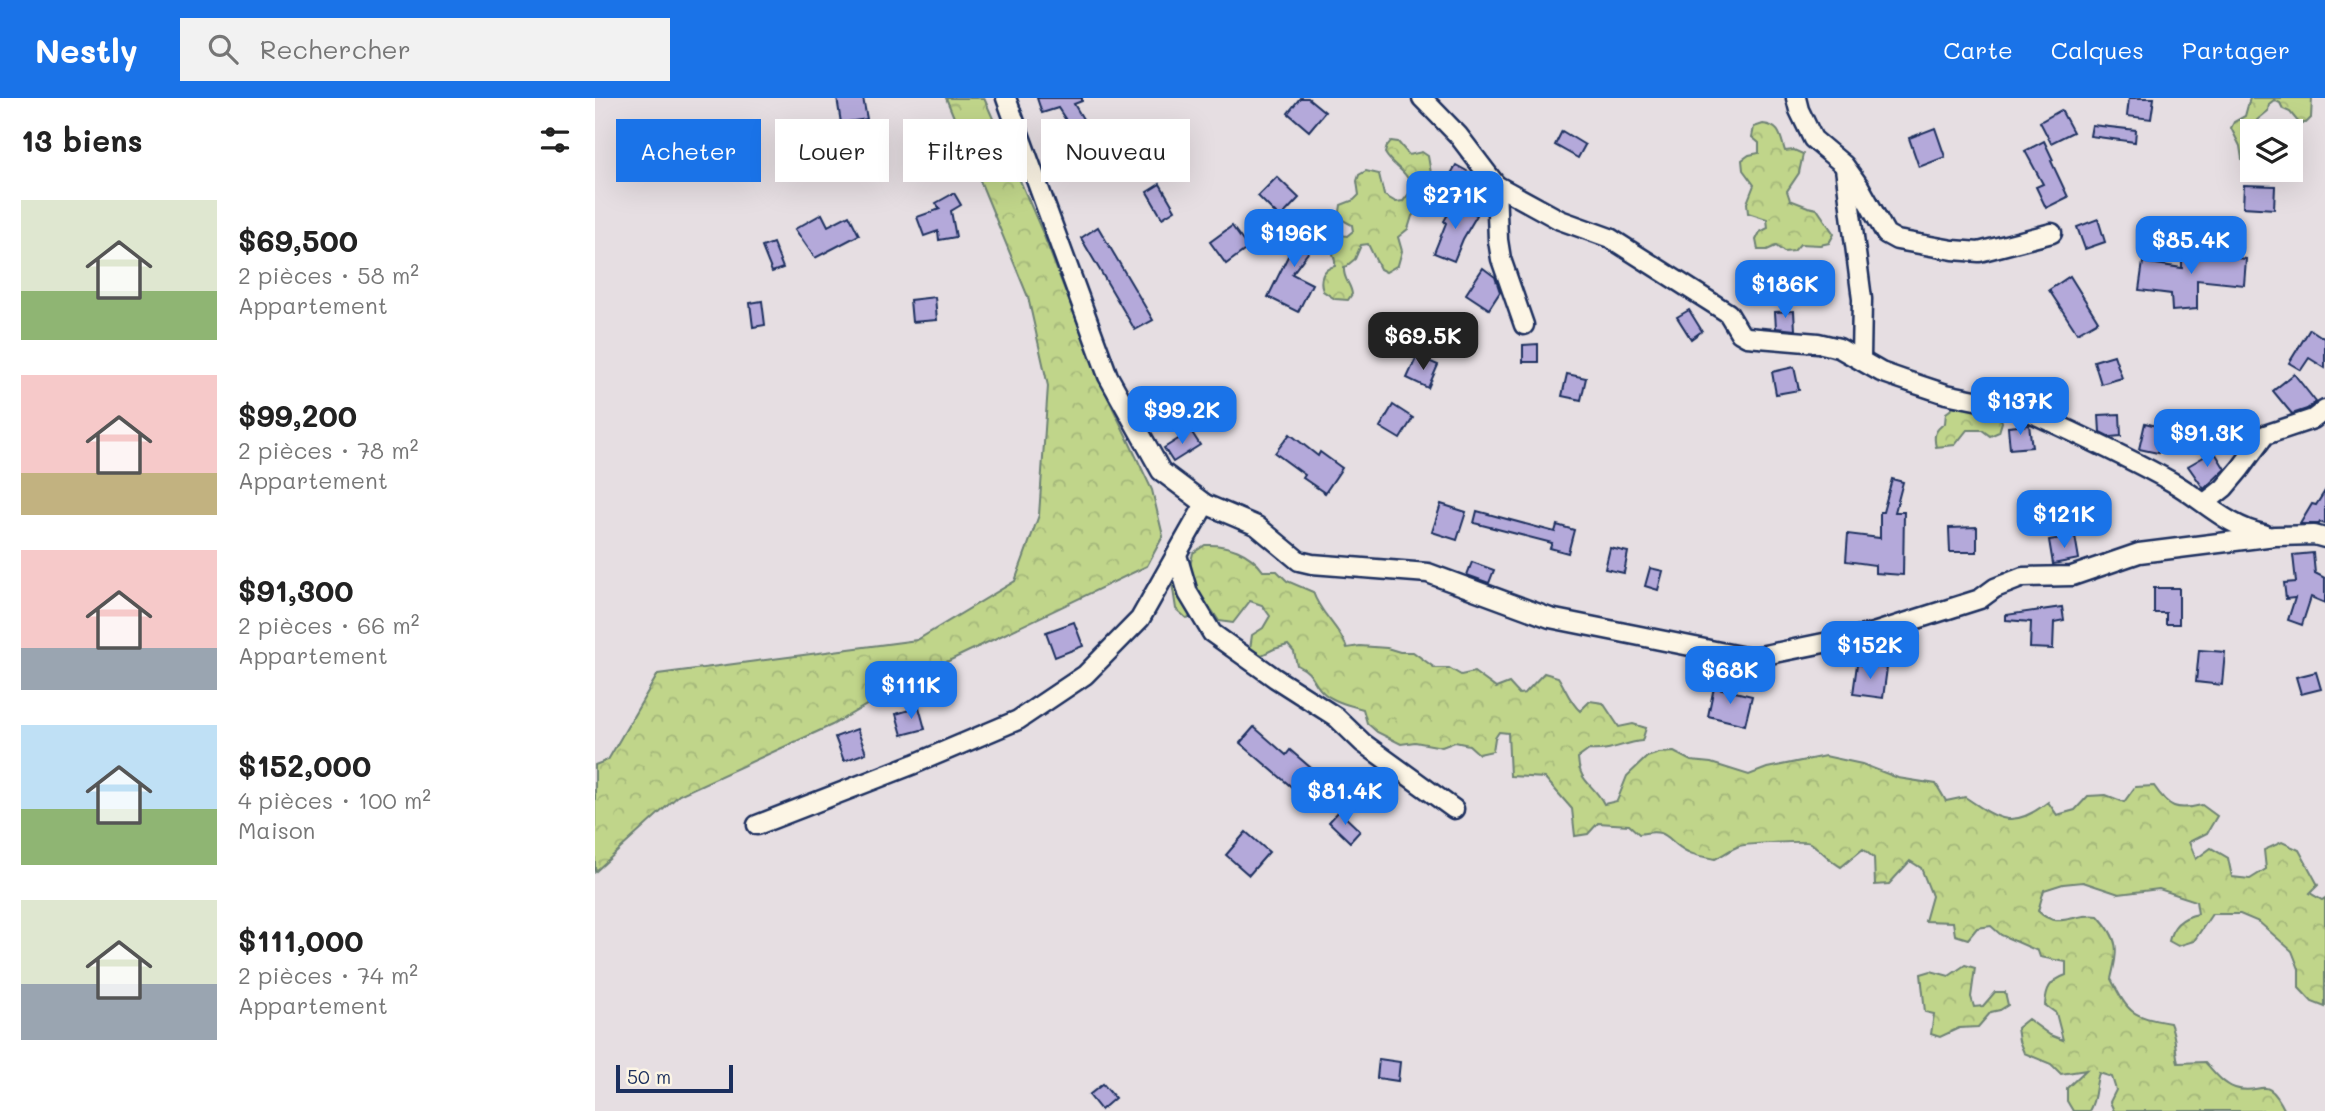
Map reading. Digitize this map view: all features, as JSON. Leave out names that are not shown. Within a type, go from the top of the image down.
[{"type":"street","points":[[1006,98],[1108,376],[1161,471],[1205,504],[1257,526],[1299,561],[1428,573],[1550,618],[1750,658],[1873,633],[1980,599],[1996,588],[2022,577],[2072,576],[2139,553],[2275,536],[2314,535],[2325,538]]},
{"type":"street","points":[[1422,98],[1458,135],[1496,186],[1560,220],[1610,238],[1728,313],[1740,334],[1839,348],[1881,372],[1935,390],[2032,413],[2130,458],[2242,527],[2275,536]]},
{"type":"street","points":[[1796,98],[1812,139],[1844,165],[1886,234],[1897,240],[1979,252],[2052,233]]},
{"type":"street","points":[[1844,165],[1862,299],[1861,359]]},
{"type":"street","points":[[1496,186],[1501,258],[1524,326]]},
{"type":"street","points":[[2206,503],[2224,488],[2265,435],[2313,419],[2325,410]]},
{"type":"street","points":[[757,825],[1018,720],[1085,675],[1140,619],[1205,504]]},
{"type":"street","points":[[1177,555],[1188,593],[1212,633],[1336,718],[1363,743],[1454,809]]},
{"type":"green space","points":[[946,98],[984,98],[993,119],[955,119]]},
{"type":"green space","points":[[2250,98],[2312,98],[2311,118],[2306,123],[2303,123],[2303,119],[2296,119],[2274,100],[2269,104],[2268,111],[2258,119],[2240,119],[2240,146],[2231,128],[2234,122],[2245,116]]},
{"type":"green space","points":[[1763,124],[1777,129],[1785,151],[1794,150],[1803,154],[1799,173],[1787,191],[1790,200],[1817,209],[1834,234],[1829,243],[1800,244],[1794,251],[1784,252],[1776,246],[1758,250],[1756,240],[1760,232],[1768,228],[1767,219],[1748,213],[1747,203],[1754,185],[1743,170],[1742,160],[1759,153],[1759,143],[1752,137],[1754,127]]},
{"type":"green space","points":[[1391,141],[1398,142],[1409,155],[1422,152],[1428,156],[1434,190],[1427,202],[1412,216],[1408,229],[1398,237],[1402,251],[1398,265],[1386,272],[1380,269],[1368,244],[1361,245],[1355,259],[1344,268],[1352,294],[1348,300],[1335,299],[1323,291],[1321,283],[1324,272],[1335,266],[1331,247],[1334,234],[1347,236],[1353,231],[1352,225],[1339,218],[1341,205],[1359,195],[1359,175],[1366,171],[1379,174],[1384,195],[1396,202],[1403,201],[1411,191],[1408,178],[1385,153]]},
{"type":"green space","points":[[981,182],[1021,182],[1042,231],[1101,383],[1152,490],[1163,536],[1147,566],[915,677],[832,725],[679,795],[595,872],[595,765],[608,760],[658,674],[917,640],[1015,581],[1039,515],[1048,386],[1028,297]]},
{"type":"green space","points":[[1962,405],[1999,413],[2002,422],[1999,432],[1990,436],[1982,430],[1967,430],[1955,445],[1936,447],[1936,433],[1945,423],[1946,413]]},
{"type":"green space","points":[[1205,545],[1237,550],[1252,559],[1263,571],[1277,571],[1287,581],[1313,592],[1347,648],[1360,646],[1413,652],[1435,668],[1449,668],[1461,675],[1474,672],[1496,688],[1509,683],[1519,694],[1525,693],[1544,673],[1558,677],[1580,711],[1590,701],[1603,703],[1619,727],[1633,724],[1646,728],[1642,741],[1604,750],[1589,750],[1578,758],[1581,773],[1604,804],[1617,801],[1627,776],[1647,757],[1659,753],[1674,752],[1691,761],[1711,763],[1749,775],[1767,768],[1825,756],[1862,764],[1898,778],[1936,784],[1946,801],[1965,797],[2006,819],[2025,816],[2048,802],[2057,815],[2075,810],[2088,796],[2106,795],[2124,802],[2135,787],[2154,786],[2164,799],[2174,806],[2186,808],[2202,805],[2217,816],[2207,833],[2189,842],[2196,859],[2211,848],[2228,858],[2232,877],[2250,879],[2266,869],[2264,850],[2282,842],[2299,850],[2318,885],[2310,893],[2322,900],[2325,898],[2325,1007],[2312,1002],[2299,988],[2299,969],[2292,951],[2259,922],[2240,914],[2212,914],[2194,941],[2178,946],[2169,941],[2170,935],[2179,923],[2198,914],[2196,901],[2159,889],[2119,894],[2083,882],[2063,884],[2044,890],[2038,911],[2053,920],[2098,916],[2114,939],[2116,952],[2111,979],[2117,991],[2133,1012],[2170,1023],[2178,1063],[2205,1062],[2222,1080],[2235,1088],[2268,1089],[2273,1092],[2285,1111],[2114,1111],[2110,1102],[2116,1090],[2112,1077],[2099,1073],[2089,1111],[2073,1111],[2067,1101],[2067,1088],[2086,1070],[2061,1074],[2051,1064],[2024,1053],[2017,1028],[2028,1019],[2050,1035],[2063,1040],[2056,1013],[2045,1005],[2050,986],[2066,975],[2066,962],[2040,957],[2038,951],[2001,935],[1991,926],[1977,928],[1968,939],[1955,935],[1953,922],[1925,921],[1932,896],[1921,868],[1910,861],[1889,884],[1875,885],[1874,858],[1863,849],[1841,867],[1806,842],[1739,846],[1715,859],[1688,852],[1657,832],[1639,834],[1629,825],[1598,823],[1588,834],[1575,836],[1572,809],[1545,778],[1510,776],[1508,733],[1499,732],[1493,751],[1479,754],[1469,745],[1455,742],[1442,747],[1415,742],[1401,744],[1377,732],[1367,723],[1363,709],[1325,694],[1311,675],[1297,665],[1294,652],[1288,645],[1262,655],[1250,649],[1252,635],[1263,628],[1270,616],[1262,605],[1250,601],[1233,623],[1219,621],[1211,609],[1199,616],[1186,618],[1176,609],[1172,583],[1177,571],[1190,566],[1193,553]]},
{"type":"green space","points":[[1965,965],[1975,968],[1971,997],[1974,1007],[1983,1006],[1995,992],[2005,992],[2008,1005],[1991,1012],[1978,1027],[1959,1028],[1940,1037],[1931,1034],[1934,1014],[1925,1012],[1921,974],[1931,971],[1949,976]]},
{"type":"building","points":[[837,98],[863,98],[867,119],[840,119]]},
{"type":"building","points":[[1037,98],[1082,98],[1082,101],[1074,104],[1083,119],[1065,119],[1058,108],[1042,113]]},
{"type":"building","points":[[1300,98],[1308,98],[1325,112],[1309,131],[1288,113]]},
{"type":"building","points":[[2129,98],[2154,98],[2151,119],[2127,116]]},
{"type":"building","points":[[2061,110],[2073,132],[2051,143],[2040,122]]},
{"type":"building","points":[[2092,125],[2136,130],[2135,142],[2090,136]]},
{"type":"building","points":[[1935,128],[1945,157],[1919,167],[1909,138]]},
{"type":"building","points":[[1562,131],[1585,145],[1578,158],[1555,145]]},
{"type":"building","points":[[2044,141],[2068,197],[2046,208],[2036,187],[2043,184],[2025,151]]},
{"type":"building","points":[[1456,165],[1474,175],[1480,182],[1469,200],[1444,186]]},
{"type":"building","points":[[1277,177],[1299,198],[1280,218],[1258,196]]},
{"type":"building","points":[[1160,184],[1175,210],[1162,218],[1147,192]]},
{"type":"building","points":[[2244,185],[2275,186],[2274,209],[2243,207]]},
{"type":"building","points":[[954,193],[961,205],[951,211],[956,237],[939,240],[938,231],[924,236],[917,217],[940,209],[936,203]]},
{"type":"building","points":[[1455,202],[1477,215],[1454,261],[1434,253],[1446,223],[1444,221]]},
{"type":"building","points":[[822,214],[828,226],[849,215],[859,235],[815,258],[795,229]]},
{"type":"building","points":[[2098,219],[2105,242],[2085,249],[2077,227]]},
{"type":"building","points":[[1297,222],[1319,238],[1292,274],[1312,284],[1298,312],[1268,297],[1290,252],[1280,244]]},
{"type":"building","points":[[1232,226],[1248,248],[1226,264],[1210,242]]},
{"type":"building","points":[[1098,227],[1153,320],[1135,330],[1081,238]]},
{"type":"building","points":[[773,243],[783,268],[772,272],[762,247]]},
{"type":"building","points":[[2182,245],[2196,245],[2196,254],[2246,259],[2244,285],[2197,280],[2197,309],[2172,311],[2171,294],[2139,290],[2143,262],[2182,268]]},
{"type":"building","points":[[1483,268],[1495,277],[1500,292],[1489,309],[1466,294]]},
{"type":"building","points":[[2070,276],[2098,321],[2077,333],[2049,290]]},
{"type":"building","points":[[935,297],[937,320],[912,322],[910,300]]},
{"type":"building","points":[[762,301],[765,325],[753,327],[750,303]]},
{"type":"building","points":[[1689,310],[1702,331],[1691,339],[1677,317]]},
{"type":"building","points":[[1794,311],[1795,330],[1776,328],[1775,312]]},
{"type":"building","points":[[2310,329],[2325,339],[2325,368],[2309,358],[2301,370],[2289,363]]},
{"type":"building","points":[[1538,344],[1538,362],[1523,362],[1523,345]]},
{"type":"building","points":[[2114,355],[2122,378],[2101,384],[2094,361]]},
{"type":"building","points":[[1417,356],[1438,365],[1428,388],[1407,378]]},
{"type":"building","points":[[1794,367],[1799,390],[1776,394],[1772,372]]},
{"type":"building","points":[[1567,374],[1586,378],[1581,400],[1562,396]]},
{"type":"building","points":[[2294,374],[2316,402],[2307,409],[2292,414],[2273,391]]},
{"type":"building","points":[[1393,405],[1413,418],[1400,439],[1380,427]]},
{"type":"building","points":[[2120,414],[2121,436],[2110,437],[2100,432],[2099,415]]},
{"type":"building","points":[[2145,423],[2164,428],[2158,453],[2139,449]]},
{"type":"building","points":[[2029,425],[2032,447],[2010,449],[2008,427]]},
{"type":"building","points":[[1191,431],[1200,445],[1173,462],[1164,448]]},
{"type":"building","points":[[1290,434],[1318,456],[1320,452],[1342,468],[1325,493],[1275,453]]},
{"type":"building","points":[[2214,451],[2225,469],[2204,489],[2188,466]]},
{"type":"building","points":[[1892,479],[1903,482],[1895,512],[1904,512],[1903,575],[1875,573],[1875,565],[1846,561],[1848,534],[1880,538],[1880,512],[1883,512]]},
{"type":"building","points":[[2325,491],[2325,524],[2300,524],[2312,504],[2316,505]]},
{"type":"building","points":[[1441,504],[1466,512],[1457,540],[1432,532]]},
{"type":"building","points":[[1477,511],[1555,532],[1557,525],[1574,530],[1568,553],[1550,548],[1552,543],[1474,523]]},
{"type":"building","points":[[1977,527],[1977,552],[1950,552],[1949,528]]},
{"type":"building","points":[[2075,536],[2079,559],[2053,564],[2049,540]]},
{"type":"building","points":[[1610,548],[1628,552],[1624,573],[1605,569]]},
{"type":"building","points":[[2313,553],[2315,573],[2325,578],[2325,603],[2311,597],[2302,625],[2288,620],[2295,598],[2286,599],[2284,583],[2296,582],[2293,555]]},
{"type":"building","points":[[1472,562],[1494,570],[1489,583],[1467,575]]},
{"type":"building","points":[[1650,568],[1663,571],[1658,590],[1645,586]]},
{"type":"building","points":[[2154,588],[2179,588],[2179,624],[2166,624],[2166,613],[2154,613]]},
{"type":"building","points":[[2062,607],[2064,620],[2054,622],[2053,649],[2030,648],[2031,622],[2006,620],[2006,615]]},
{"type":"building","points":[[1074,622],[1083,646],[1055,657],[1046,632]]},
{"type":"building","points":[[2199,650],[2225,652],[2222,685],[2196,682]]},
{"type":"building","points":[[1857,664],[1887,668],[1883,698],[1853,694]]},
{"type":"building","points":[[2316,672],[2321,689],[2301,694],[2296,677]]},
{"type":"building","points":[[1714,687],[1752,696],[1745,725],[1708,716]]},
{"type":"building","points":[[919,707],[925,729],[902,735],[896,714]]},
{"type":"building","points":[[1254,727],[1286,755],[1290,750],[1311,768],[1294,789],[1240,743]]},
{"type":"building","points":[[857,729],[866,753],[844,761],[835,737]]},
{"type":"building","points":[[1339,811],[1360,831],[1350,842],[1329,822]]},
{"type":"building","points":[[1246,832],[1269,852],[1249,875],[1226,855]]},
{"type":"building","points":[[1379,1059],[1400,1062],[1398,1081],[1377,1078]]},
{"type":"building","points":[[1103,1084],[1115,1098],[1101,1110],[1089,1095]]}]
